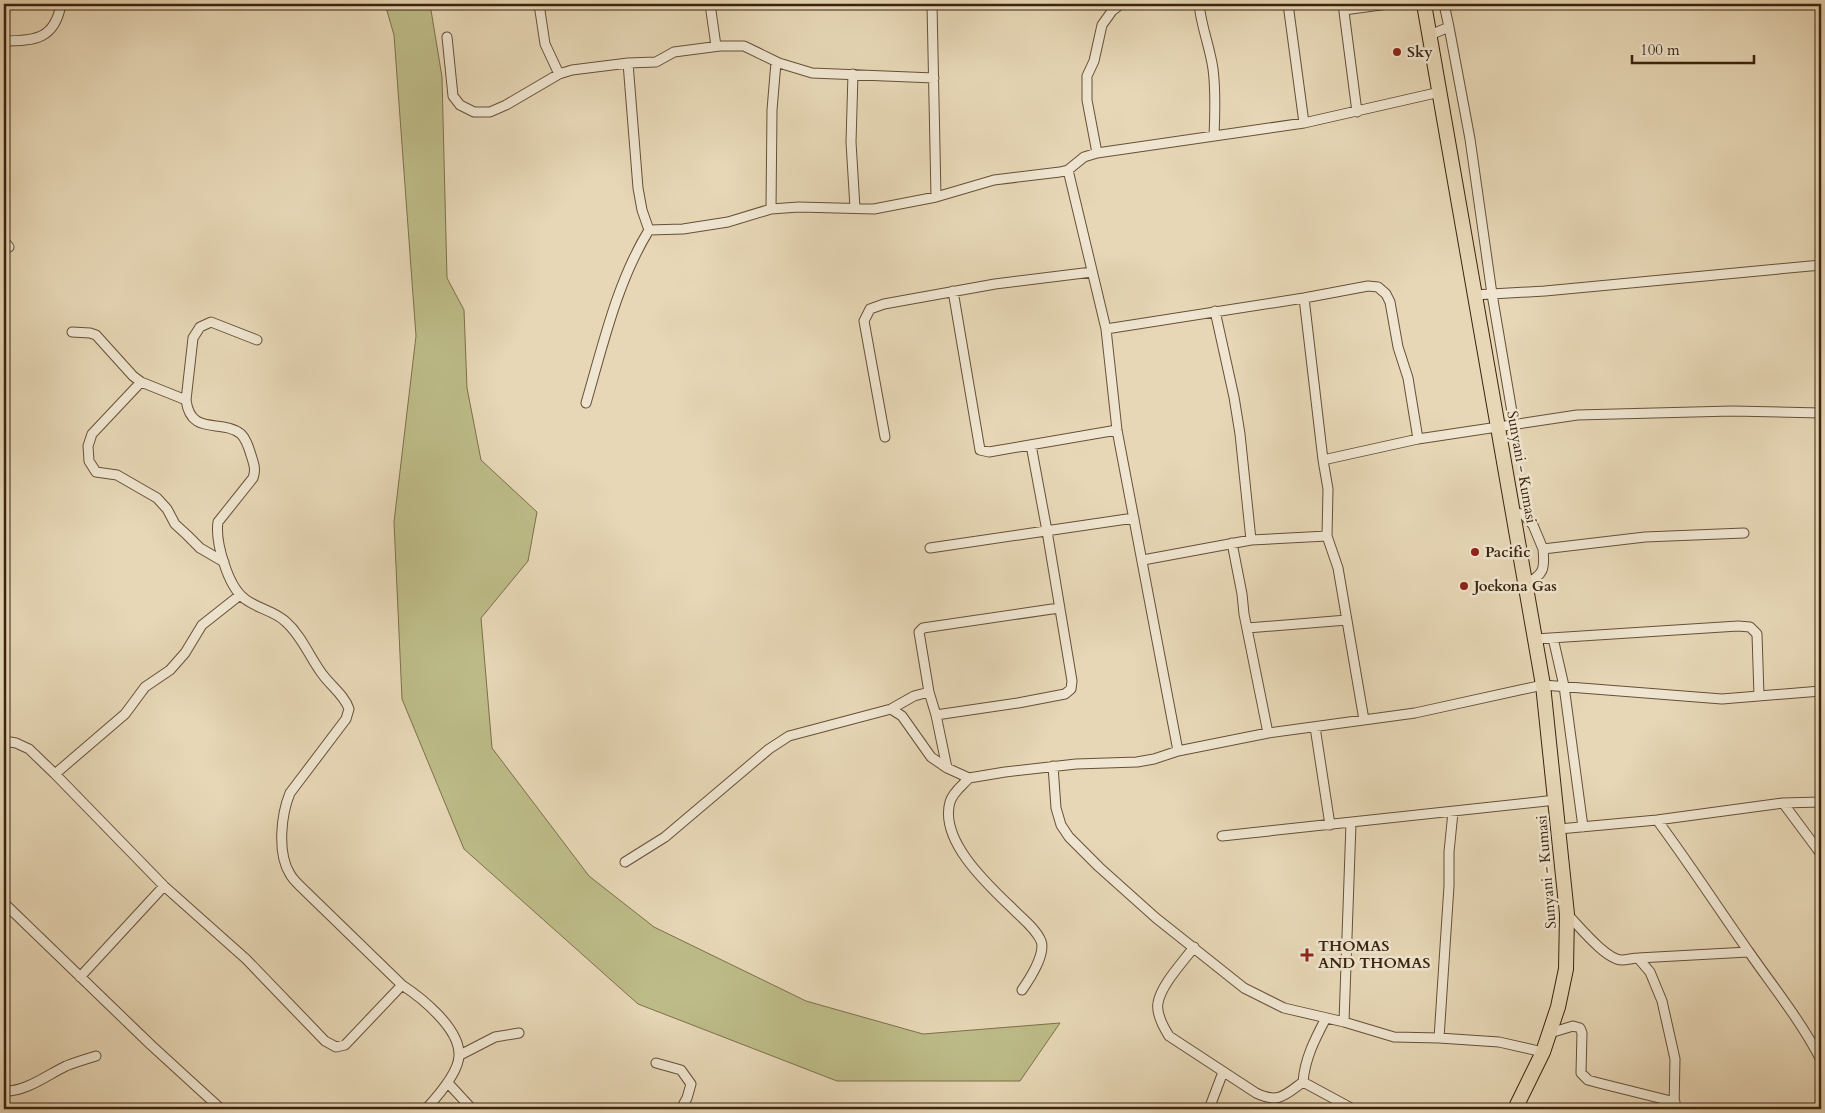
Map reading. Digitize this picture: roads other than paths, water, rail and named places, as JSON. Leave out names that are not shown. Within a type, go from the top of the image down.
[{"type":"main road","name":"Sunyani - Kumasi","points":[[1424,4],[1543,685],[1567,914],[1566,969],[1558,1007],[1543,1052],[1515,1109]]},
{"type":"street","points":[[4,41],[27,41],[45,34],[52,28],[58,18],[61,4]]},
{"type":"street","points":[[539,4],[546,44],[559,74]]},
{"type":"street","points":[[710,4],[716,46]]},
{"type":"street","points":[[932,4],[936,197]]},
{"type":"street","points":[[1097,152],[1087,100],[1088,76],[1094,61],[1102,25],[1112,11],[1121,4]]},
{"type":"street","points":[[1199,4],[1201,21],[1213,67],[1215,96],[1214,136]]},
{"type":"street","points":[[1288,4],[1304,123]]},
{"type":"street","points":[[1357,112],[1344,7],[1388,4]]},
{"type":"street","points":[[1444,4],[1470,138],[1492,294],[1514,424]]},
{"type":"street","points":[[1430,35],[1448,27]]},
{"type":"street","points":[[446,36],[453,96],[460,105],[474,112],[490,112],[506,105],[559,74],[572,70],[628,63],[656,62],[674,52],[716,46],[744,46],[776,62],[812,73],[934,78]]},
{"type":"street","points":[[771,209],[772,110],[776,62]]},
{"type":"street","points":[[586,404],[622,286],[631,262],[649,230],[642,210],[638,188],[628,63]]},
{"type":"street","points":[[853,74],[851,142],[855,208]]},
{"type":"street","points":[[649,230],[683,229],[728,222],[771,209],[799,207],[874,209],[936,197],[994,180],[1068,170],[1084,157],[1097,152],[1304,123],[1440,92]]},
{"type":"street","points":[[1068,170],[1106,329],[1117,430],[1178,751]]},
{"type":"street","points":[[1474,295],[1545,291],[1821,266]]},
{"type":"street","points":[[885,437],[864,321],[870,309],[884,304],[995,284],[1092,272]]},
{"type":"street","points":[[1106,329],[1368,286],[1378,287],[1386,294],[1390,302],[1398,347],[1408,378],[1418,439]]},
{"type":"street","points":[[953,291],[979,448],[984,452],[989,452],[1117,430]]},
{"type":"street","points":[[1304,298],[1322,460],[1329,502],[1327,536],[1338,568],[1364,720]]},
{"type":"street","points":[[1215,311],[1240,434],[1251,540]]},
{"type":"street","points":[[257,340],[211,322],[200,327],[194,338],[186,400],[192,418],[198,422],[242,435],[254,465],[255,472],[253,478],[218,522],[217,528],[224,562],[234,588],[246,600],[287,623],[298,636],[322,674],[348,705],[349,709],[346,719],[286,801],[281,843],[285,862],[289,874],[300,886],[402,985],[429,1006],[445,1023],[455,1039],[460,1055]]},
{"type":"street","points":[[72,332],[96,335],[126,369],[141,382],[186,400]]},
{"type":"street","points":[[141,382],[92,434],[88,446],[89,461],[96,472],[117,475],[157,498],[167,509],[175,524],[211,555],[224,562]]},
{"type":"street","points":[[1322,460],[1418,439],[1577,415],[1732,411],[1821,412]]},
{"type":"street","points":[[936,715],[1018,704],[1065,694],[1071,689],[1072,681],[1031,445]]},
{"type":"street","points":[[1513,513],[1524,514],[1532,525],[1543,549],[1544,569],[1535,579],[1525,584]]},
{"type":"street","points":[[930,548],[1134,518]]},
{"type":"street","points":[[1543,549],[1645,537],[1744,533]]},
{"type":"street","points":[[1143,560],[1251,540],[1327,536]]},
{"type":"street","points":[[1232,543],[1268,733]]},
{"type":"street","points":[[56,774],[125,714],[145,688],[170,670],[185,653],[202,625],[240,595]]},
{"type":"street","points":[[946,768],[936,715],[929,692],[919,632],[924,628],[1059,608]]},
{"type":"street","points":[[1247,628],[1346,620]]},
{"type":"street","points":[[1535,639],[1738,626],[1750,627],[1757,634],[1759,696]]},
{"type":"street","points":[[1553,638],[1564,686],[1583,827]]},
{"type":"street","points":[[891,709],[902,716],[932,757],[946,768],[969,778],[1053,766],[1137,762],[1154,759],[1178,751],[1268,733],[1440,709],[1543,685],[1722,699],[1821,691]]},
{"type":"street","points":[[625,862],[665,837],[769,749],[789,736],[891,709],[914,696],[929,692]]},
{"type":"street","points":[[1314,727],[1330,825]]},
{"type":"street","points":[[4,741],[16,743],[29,749],[56,774],[164,886],[246,959],[325,1041],[336,1047],[345,1044],[402,985]]},
{"type":"street","points":[[1053,766],[1056,808],[1061,824],[1069,837],[1121,887],[1244,988],[1284,1008],[1344,1022],[1394,1037],[1499,1042],[1543,1052]]},
{"type":"street","points":[[969,778],[955,792],[950,802],[949,819],[955,839],[967,861],[986,884],[1033,928],[1042,942],[1042,950],[1034,972],[1022,990]]},
{"type":"street","points":[[1222,836],[1453,812],[1494,805],[1556,800]]},
{"type":"street","points":[[1559,829],[1656,820],[1783,803],[1821,802]]},
{"type":"street","points":[[1783,803],[1821,854]]},
{"type":"street","points":[[1440,1038],[1449,886],[1449,852],[1453,812]]},
{"type":"street","points":[[1656,820],[1691,866],[1748,952],[1810,1038],[1821,1060]]},
{"type":"street","points":[[1344,1022],[1351,823]]},
{"type":"street","points":[[80,977],[164,886]]},
{"type":"street","points":[[4,903],[221,1109]]},
{"type":"street","points":[[1567,914],[1605,952],[1613,958],[1621,960],[1748,952]]},
{"type":"street","points":[[1194,947],[1164,987],[1158,1004],[1163,1027],[1169,1036],[1256,1094],[1268,1099],[1285,1095],[1303,1082]]},
{"type":"street","points":[[1550,1033],[1573,1026],[1580,1028],[1582,1034],[1581,1073],[1588,1080],[1674,1105],[1675,1059],[1662,1001],[1650,972],[1638,958]]},
{"type":"street","points":[[1303,1082],[1307,1058],[1326,1018]]},
{"type":"street","points":[[426,1109],[448,1083],[460,1055],[495,1037],[519,1032]]},
{"type":"street","points":[[4,1091],[16,1090],[27,1086],[66,1066],[96,1056]]},
{"type":"street","points":[[656,1064],[681,1070],[691,1084],[681,1109]]},
{"type":"street","points":[[1210,1109],[1223,1072]]},
{"type":"street","points":[[1303,1082],[1353,1109]]},
{"type":"street","points":[[448,1083],[472,1109]]},
{"type":"place","name":"Sky","points":[[1397,52]]},
{"type":"place","name":"Pacific","points":[[1475,552]]},
{"type":"place","name":"Joekona Gas","points":[[1464,586]]},
{"type":"place","name":"THOMAS AND THOMAS","points":[[1307,955]]}]
